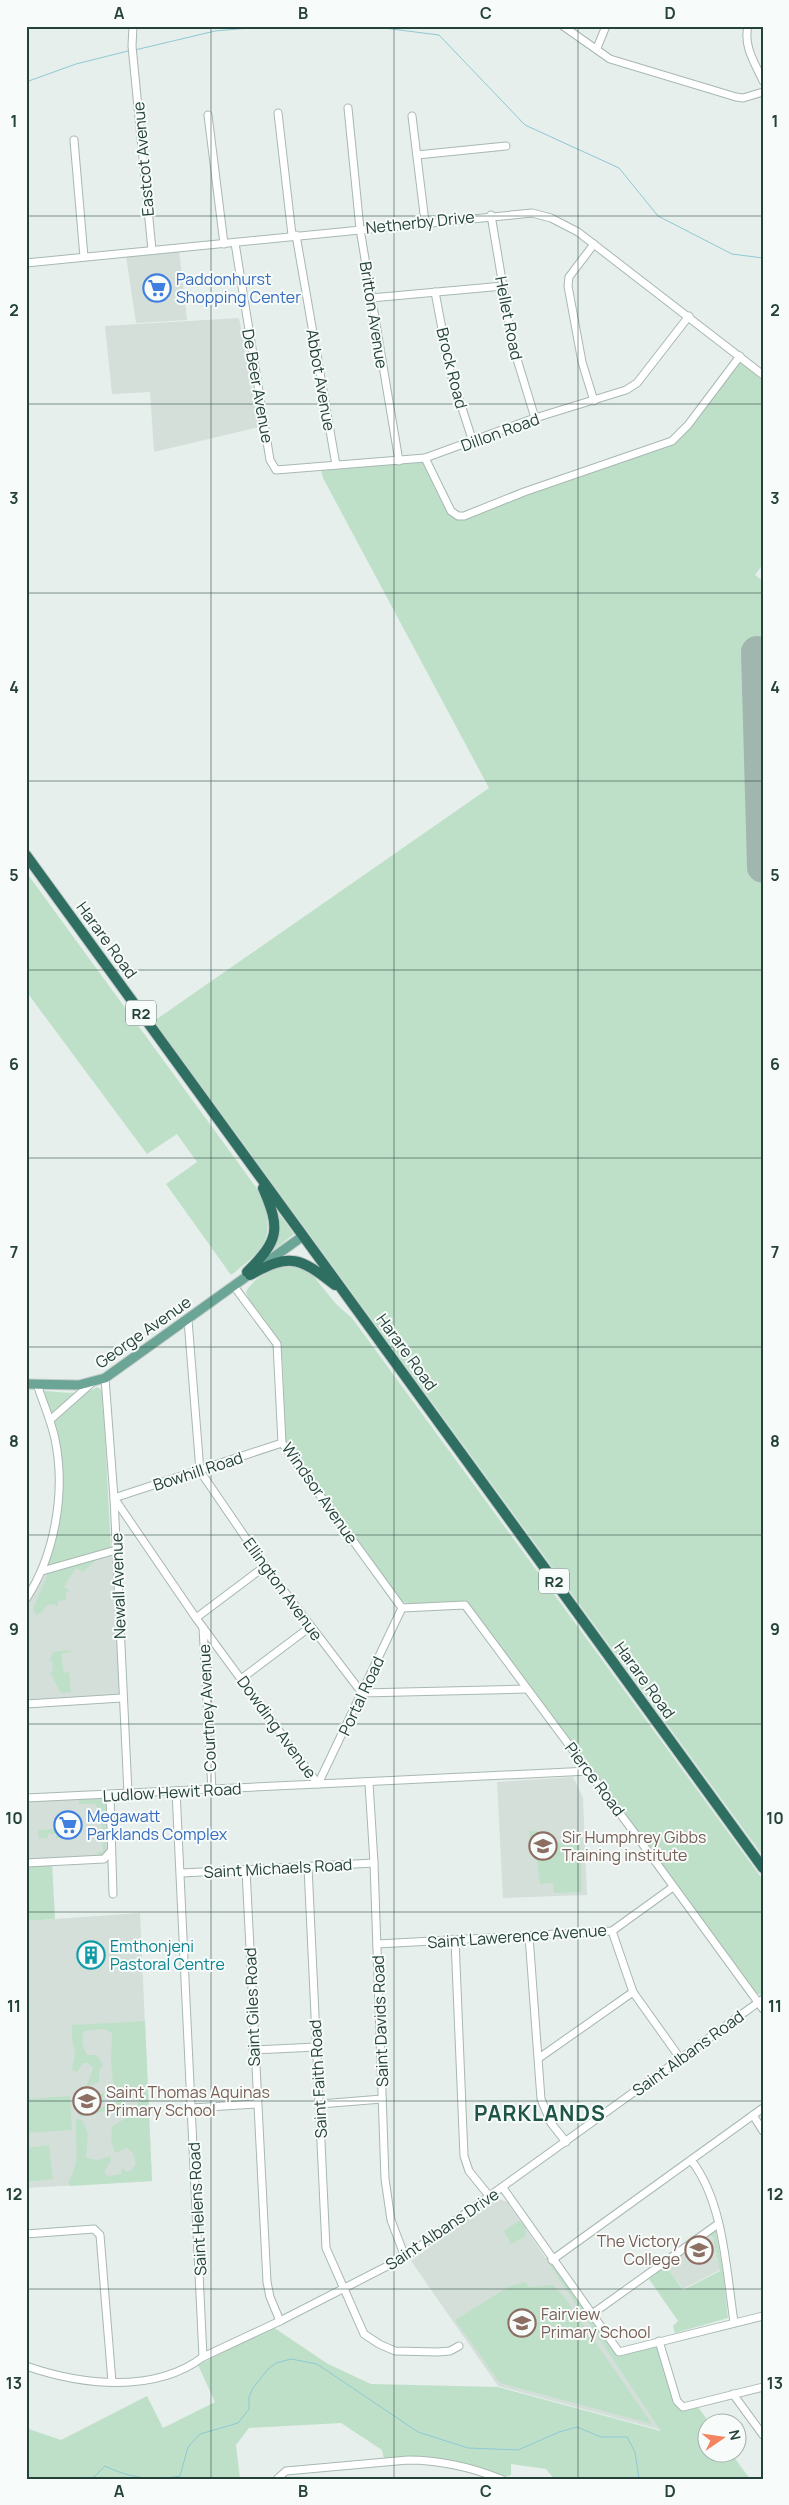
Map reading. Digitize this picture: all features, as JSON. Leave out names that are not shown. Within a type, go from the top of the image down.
[{"type":"highway","name":"Harare Road","points":[[26,855],[763,1868]]},
{"type":"highway","points":[[249,1273],[268,1251],[275,1225],[256,1171]]},
{"type":"highway","points":[[249,1273],[276,1261],[295,1260],[312,1267],[346,1294]]},
{"type":"main road","name":"George Avenue","points":[[26,1384],[63,1386],[94,1382],[105,1378],[188,1320],[301,1234]]},
{"type":"street","name":"Eastcot Avenue","points":[[133,26],[132,46],[152,250]]},
{"type":"street","points":[[563,26],[597,48],[610,59],[736,97],[743,98],[763,92]]},
{"type":"street","points":[[597,48],[606,26]]},
{"type":"street","points":[[748,26],[746,41],[763,81]]},
{"type":"street","name":"Britton Avenue","points":[[348,108],[360,228],[399,461]]},
{"type":"street","name":"Abbot Avenue","points":[[278,113],[294,235],[336,465]]},
{"type":"street","points":[[208,115],[224,244]]},
{"type":"street","points":[[412,116],[425,222]]},
{"type":"street","points":[[74,140],[84,257]]},
{"type":"street","points":[[417,155],[506,146]]},
{"type":"street","name":"Netherby Drive","points":[[27,263],[235,243],[294,235],[491,215],[524,212],[539,214],[565,224],[594,244],[763,375]]},
{"type":"street","name":"Hellet Road","points":[[491,215],[520,372],[535,418]]},
{"type":"street","name":"De Beer Avenue","points":[[235,243],[270,460],[275,469]]},
{"type":"street","points":[[594,244],[569,278],[568,286],[582,362],[594,401]]},
{"type":"street","points":[[26,258],[27,263]]},
{"type":"street","points":[[371,298],[503,286]]},
{"type":"street","name":"Brock Road","points":[[436,292],[450,371],[473,442]]},
{"type":"street","name":"Dillon Road","points":[[275,469],[425,458],[535,418],[594,401],[635,385],[689,316]]},
{"type":"street","points":[[425,458],[452,512],[458,516],[464,516],[533,488],[672,441],[688,425],[740,356]]},
{"type":"street","name":"Windsor Avenue","points":[[236,1284],[277,1344],[282,1443],[402,1608]]},
{"type":"street","name":"Ellington Avenue","points":[[188,1320],[200,1471],[265,1566],[362,1693]]},
{"type":"street","name":"Newall Avenue","points":[[105,1378],[114,1498],[128,1794]]},
{"type":"street","points":[[50,1420],[94,1382]]},
{"type":"street","points":[[26,1599],[42,1571],[54,1530],[59,1488],[55,1440],[37,1384]]},
{"type":"street","name":"Bowhill Road","points":[[114,1498],[282,1443]]},
{"type":"street","name":"Dowding Avenue","points":[[114,1498],[196,1618],[318,1784],[589,1771]]},
{"type":"street","points":[[42,1571],[116,1550]]},
{"type":"street","points":[[196,1618],[265,1566]]},
{"type":"street","name":"Pierce Road","points":[[402,1608],[465,1605],[673,1887],[760,2001],[763,2009]]},
{"type":"street","name":"Portal Road","points":[[318,1784],[402,1608]]},
{"type":"street","name":"Courtney Avenue","points":[[202,1626],[212,1790]]},
{"type":"street","points":[[241,1679],[310,1627]]},
{"type":"street","points":[[362,1693],[527,1688]]},
{"type":"street","points":[[26,1704],[122,1698]]},
{"type":"street","name":"Saint Davids Road","points":[[369,1783],[378,1944],[383,2152],[389,2208],[394,2229],[405,2257]]},
{"type":"street","name":"Ludlow Hewit Road","points":[[26,1798],[318,1784]]},
{"type":"street","name":"Saint Helens Road","points":[[176,1791],[182,1873],[203,2357]]},
{"type":"street","points":[[110,1795],[113,1894]]},
{"type":"street","points":[[26,1863],[104,1859],[112,1851]]},
{"type":"street","name":"Saint Michaels Road","points":[[182,1873],[374,1864]]},
{"type":"street","name":"Saint Faith Road","points":[[308,1867],[326,2248],[364,2334],[378,2344],[395,2351],[438,2352],[450,2351],[459,2346]]},
{"type":"street","name":"Saint Giles Road","points":[[246,1870],[253,2050],[266,2282],[280,2321]]},
{"type":"street","name":"Saint Lawerence Avenue","points":[[378,1944],[612,1931],[673,1887]]},
{"type":"street","points":[[612,1931],[633,1992],[680,2058]]},
{"type":"street","points":[[529,1936],[542,2106],[551,2123],[566,2142]]},
{"type":"street","points":[[455,1940],[464,2156],[469,2171],[490,2197]]},
{"type":"street","points":[[539,2058],[633,1992]]},
{"type":"street","name":"Saint Albans Road","points":[[614,2107],[760,2001]]},
{"type":"street","points":[[253,2050],[316,2047]]},
{"type":"street","points":[[320,2104],[382,2098]]},
{"type":"street","points":[[192,2108],[256,2104]]},
{"type":"street","name":"Saint Albans Drive","points":[[26,2366],[77,2379],[112,2382],[152,2380],[184,2369],[203,2357],[280,2321],[405,2257],[614,2107]]},
{"type":"street","points":[[552,2260],[763,2108]]},
{"type":"street","points":[[753,2115],[763,2131]]},
{"type":"street","points":[[691,2160],[706,2183],[718,2224],[734,2322]]},
{"type":"street","points":[[503,2188],[552,2260],[619,2352],[763,2316]]},
{"type":"street","points":[[592,2314],[718,2224]]},
{"type":"street","points":[[26,2234],[94,2229],[100,2235],[112,2382]]},
{"type":"street","points":[[659,2341],[680,2406],[686,2407],[763,2387]]},
{"type":"street","points":[[733,2394],[763,2435]]},
{"type":"street","points":[[277,2479],[286,2471],[408,2460],[426,2461],[466,2469],[501,2479]]},
{"type":"shaded area","name":"Paddonhurst Shopping Center","points":[[179,250],[187,320],[136,323],[126,256]]},
{"type":"shaded area","points":[[239,318],[259,427],[154,452],[150,392],[112,394],[105,326]]},
{"type":"shaded area","points":[[116,1551],[121,1697],[26,1703],[26,1601],[42,1571]]},
{"type":"shaded area","name":"Sir Humphrey Gibbs Training institute","points":[[573,1777],[583,1798],[587,1895],[503,1898],[497,1782]]},
{"type":"shaded area","name":"Megawatt Parklands Complex","points":[[108,1796],[110,1851],[106,1857],[26,1861],[26,1799]]},
{"type":"shaded area","name":"Saint Thomas Aquinas Primary School","points":[[140,1913],[152,2181],[26,2188],[26,1921]]},
{"type":"shaded area","name":"Fairview Primary School","points":[[496,2198],[508,2202],[661,2430],[498,2386],[411,2261]]},
{"type":"shaded area","name":"The Victory College","points":[[704,2235],[713,2237],[720,2270],[683,2289],[664,2264]]},
{"type":"green space","points":[[743,362],[763,379],[763,564],[755,575],[763,581],[763,1856],[154,1021],[489,788],[323,478],[321,470],[421,460],[424,462],[451,515],[460,520],[524,494],[667,445],[739,363]]},
{"type":"green space","points":[[26,872],[261,1194],[268,1221],[264,1241],[252,1258],[231,1275],[166,1184],[197,1162],[177,1134],[147,1154],[26,991]]},
{"type":"green space","points":[[271,1203],[294,1234],[270,1253]]},
{"type":"green space","points":[[289,1265],[310,1272],[336,1304],[352,1318],[763,1880],[763,1995],[753,1993],[557,1722],[467,1604],[414,1605],[403,1602],[376,1569],[285,1442],[283,1435],[283,1364],[279,1345],[249,1300],[246,1292],[259,1277],[276,1268]]},
{"type":"green space","points":[[97,1387],[102,1390],[103,1399],[111,1550],[44,1569],[55,1531],[58,1459],[42,1391],[79,1393]]},
{"type":"green space","points":[[99,1558],[83,1572],[76,1568],[64,1587],[70,1591],[66,1592],[66,1600],[58,1601],[58,1606],[50,1604],[44,1608],[43,1612],[36,1615],[33,1609],[48,1573]]},
{"type":"green space","points":[[71,1650],[71,1652],[61,1654],[64,1673],[69,1672],[71,1692],[61,1693],[50,1672],[53,1671],[52,1661],[49,1661],[53,1652]]},
{"type":"green space","points":[[102,1797],[105,1803],[106,1851],[103,1856],[98,1857],[98,1852],[103,1851],[101,1810],[94,1804],[79,1804],[79,1798]]},
{"type":"green space","points":[[70,1828],[71,1831],[75,1831],[75,1837],[56,1838],[56,1834],[48,1834],[48,1838],[39,1839],[38,1830]]},
{"type":"green space","points":[[529,1831],[537,1831],[539,1844],[580,1841],[582,1892],[554,1893],[553,1883],[540,1884],[536,1854],[532,1853]]},
{"type":"green space","points":[[52,1863],[55,1919],[26,1921],[26,1865]]},
{"type":"green space","points":[[145,2021],[152,2181],[70,2186],[68,2182],[75,2167],[76,2159],[76,2119],[82,2120],[88,2134],[86,2158],[98,2160],[110,2156],[111,2160],[104,2172],[108,2176],[121,2174],[122,2168],[127,2172],[132,2170],[136,2164],[133,2153],[127,2148],[115,2153],[111,2140],[112,2127],[136,2111],[139,2100],[132,2096],[116,2108],[81,2117],[78,2113],[82,2111],[117,2102],[118,2098],[112,2096],[79,2099],[84,2095],[109,2093],[113,2083],[111,2060],[112,2033],[104,2029],[84,2031],[84,2050],[87,2055],[97,2055],[103,2064],[99,2072],[99,2082],[86,2087],[93,2068],[88,2063],[83,2063],[77,2072],[72,2070],[75,2053],[72,2025]]},
{"type":"green space","points":[[70,2096],[72,2130],[26,2133],[26,2099]]},
{"type":"green space","points":[[49,2145],[53,2179],[26,2182],[26,2148]]},
{"type":"green space","points":[[519,2221],[526,2226],[525,2237],[511,2244],[504,2231]]},
{"type":"green space","points":[[709,2231],[716,2232],[728,2318],[675,2333],[673,2326],[678,2321],[649,2279],[666,2266],[683,2290],[720,2271],[713,2237],[709,2236]]},
{"type":"green space","points":[[545,2258],[548,2258],[618,2354],[657,2346],[678,2408],[682,2410],[698,2407],[702,2412],[696,2412],[696,2462],[738,2462],[750,2479],[554,2479],[546,2469],[511,2464],[511,2475],[505,2477],[472,2468],[416,2457],[384,2459],[382,2450],[341,2423],[249,2428],[236,2445],[240,2479],[26,2479],[26,2428],[61,2440],[147,2396],[163,2428],[215,2402],[198,2365],[273,2327],[328,2364],[371,2384],[498,2387],[661,2431]]},
{"type":"green space","points":[[526,2282],[528,2287],[553,2285],[565,2298],[652,2424],[500,2383],[455,2320],[510,2286]]},
{"type":"waterway","points":[[135,50],[215,31],[273,26]]},
{"type":"waterway","points":[[368,26],[439,35],[525,125],[619,168],[658,216],[732,254],[763,258]]},
{"type":"waterway","points":[[26,82],[76,64],[128,51]]},
{"type":"waterway","points":[[92,2479],[105,2466],[132,2476],[151,2478],[180,2476],[188,2447],[200,2434],[238,2423],[249,2409],[249,2397],[253,2388],[268,2369],[276,2363],[291,2359],[317,2364],[418,2432],[468,2448],[518,2450],[559,2432],[577,2427],[601,2437],[627,2437],[635,2452],[639,2479]]},
{"type":"runway","points":[[757,652],[763,867]]},
{"type":"place","name":"Paddonhurst Shopping Center","points":[[157,288]]},
{"type":"place","name":"Megawatt Parklands Complex","points":[[68,1825]]},
{"type":"place","name":"Sir Humphrey Gibbs Training institute","points":[[543,1846]]},
{"type":"place","name":"Emthonjeni Pastoral Centre","points":[[91,1955]]},
{"type":"place","name":"Saint Thomas Aquinas Primary School","points":[[87,2101]]},
{"type":"place","name":"The Victory College","points":[[699,2250]]},
{"type":"place","name":"Fairview Primary School","points":[[522,2323]]},
{"type":"district","name":"PARKLANDS","points":[[540,2113]]}]
